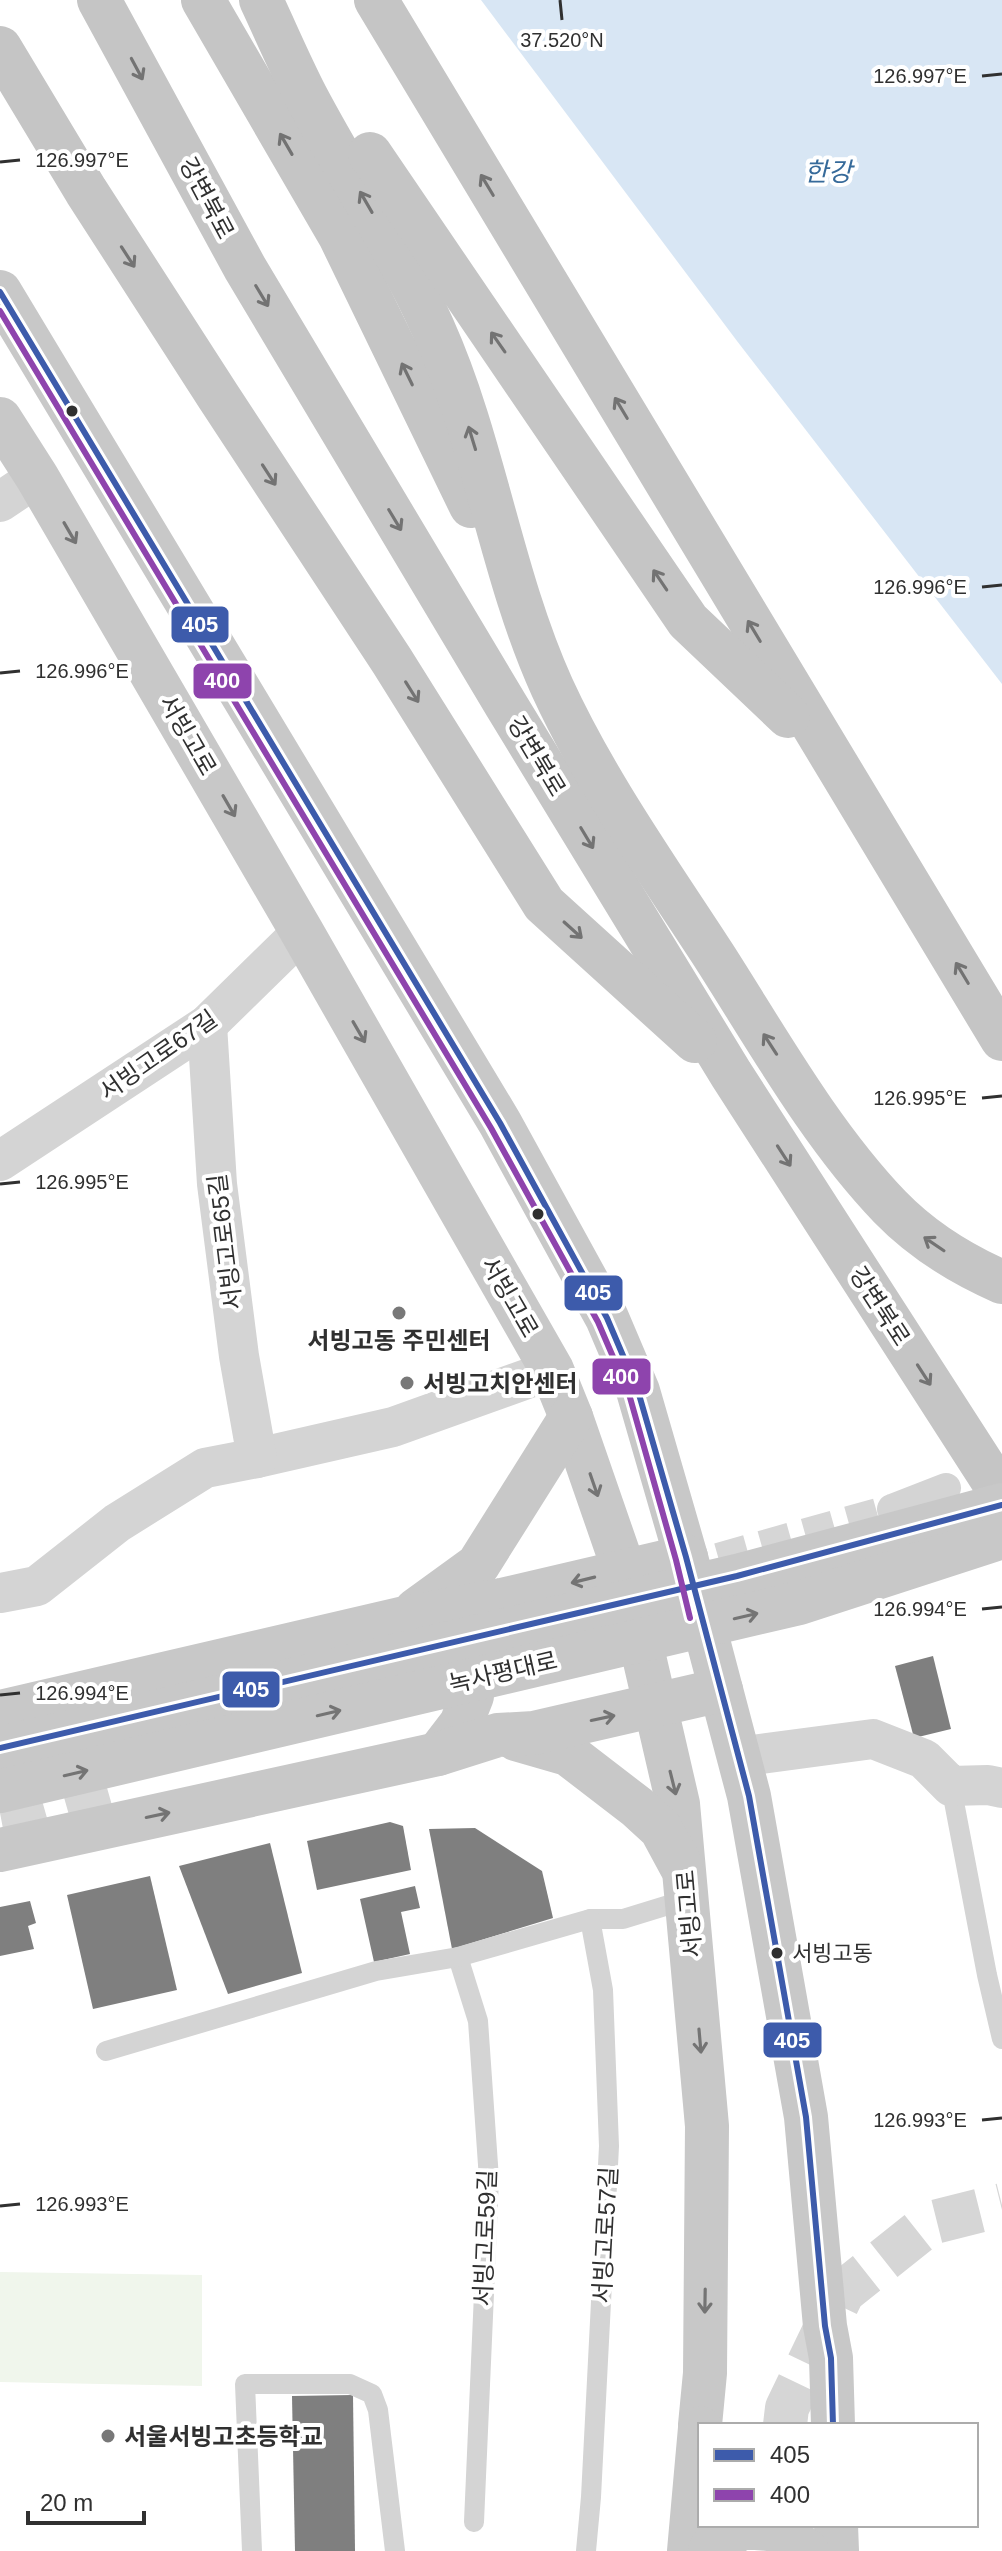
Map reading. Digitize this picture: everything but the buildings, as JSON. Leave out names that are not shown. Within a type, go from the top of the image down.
[{"type":"highway","name":"강변북로","points":[[99,0],[245,268],[506,705],[736,1082],[1002,1495]]},
{"type":"highway","points":[[203,0],[340,236],[527,620]]},
{"type":"highway","points":[[261,0],[305,95],[409,276],[434,330],[463,407],[527,620],[552,687],[585,749],[789,1074],[857,1170],[926,1239],[1002,1282]]},
{"type":"highway","points":[[268,0],[439,258],[688,621],[830,757]]},
{"type":"highway","points":[[376,0],[1002,1039]]},
{"type":"highway","points":[[0,48],[86,191],[392,661],[544,904],[736,1082]]},
{"type":"main road","points":[[0,292],[500,1123],[607,1318],[638,1391],[686,1557],[749,1796],[806,2117],[825,2326],[831,2358],[833,2423]]},
{"type":"main road","name":"서빙고로","points":[[0,419],[37,477],[302,932],[552,1370],[571,1417],[624,1570],[678,1804],[688,1888],[707,2126],[705,2373],[700,2423]]},
{"type":"main road","points":[[410,1630],[478,1565],[571,1417]]},
{"type":"main road","name":"녹사평대로","points":[[0,1748],[737,1576],[1002,1505]]},
{"type":"main road","name":"녹사평대로","points":[[0,1791],[799,1603],[1002,1537]]},
{"type":"main road","points":[[0,1712],[410,1630],[502,1600],[686,1557]]},
{"type":"main road","points":[[410,1630],[448,1638],[464,1657],[472,1696],[461,1724],[438,1754]]},
{"type":"main road","points":[[0,1850],[438,1754],[498,1735],[534,1733],[721,1690]]},
{"type":"main road","points":[[498,1735],[568,1754],[637,1807],[661,1829],[688,1888]]},
{"type":"main road","points":[[802,2423],[831,2358]]},
{"type":"main road","points":[[705,2373],[718,2423]]},
{"type":"main road","name":"서빙고로","points":[[689,2551],[698,2449]]},
{"type":"main road","points":[[710,2551],[713,2545],[743,2527],[780,2530],[807,2551]]},
{"type":"main road","points":[[836,2527],[837,2551]]},
{"type":"street","points":[[0,502],[37,477]]},
{"type":"street","name":"서빙고로67길","points":[[0,1161],[207,1025],[302,932]]},
{"type":"street","name":"서빙고로65길","points":[[207,1025],[217,1184],[239,1356],[257,1458]]},
{"type":"street","points":[[0,1593],[37,1586],[117,1523],[205,1468],[393,1427],[552,1370]]},
{"type":"street","points":[[892,1509],[946,1488]]},
{"type":"street","points":[[0,1738],[410,1630]]},
{"type":"street","points":[[738,1757],[873,1739],[924,1759],[951,1786],[988,1785],[1002,1788]]},
{"type":"lane","points":[[951,1786],[1002,2039]]},
{"type":"lane","points":[[106,2051],[376,1971],[458,1957],[590,1919],[623,1919],[688,1888]]},
{"type":"lane","name":"서빙고로57길","points":[[586,2551],[609,2146],[603,1990],[590,1919]]},
{"type":"lane","name":"서빙고로59길","points":[[458,1957],[478,2021],[489,2179],[474,2522]]},
{"type":"lane","points":[[252,2551],[245,2384],[350,2384],[372,2394],[378,2410],[395,2551]]},
{"type":"shaded area","points":[[0,2272],[202,2275],[202,2386],[0,2382]]},
{"type":"water","name":"한강","points":[[481,0],[1002,0],[1002,684],[737,341]]},
{"type":"tunnel","points":[[675,1570],[892,1509]]},
{"type":"tunnel","points":[[0,1813],[42,1805],[126,1781]]},
{"type":"tunnel","points":[[785,2423],[787,2408],[843,2292],[930,2223],[1002,2205]]},
{"type":"transit line","name":"405","points":[[0,292],[500,1123],[607,1318],[638,1391],[686,1557],[749,1796],[806,2117],[825,2326],[831,2358],[833,2423]]},
{"type":"transit line","name":"400","points":[[0,311],[491,1128],[598,1322],[629,1394],[690,1618]]},
{"type":"transit line","name":"405","points":[[0,1748],[737,1576],[1002,1505]]},
{"type":"place","name":"서빙고동 주민센터","points":[[399,1313]]},
{"type":"place","name":"서빙고치안센터","points":[[407,1383]]},
{"type":"place","name":"서빙고동","points":[[777,1953]]},
{"type":"place","name":"서울서빙고초등학교","points":[[108,2436]]}]
